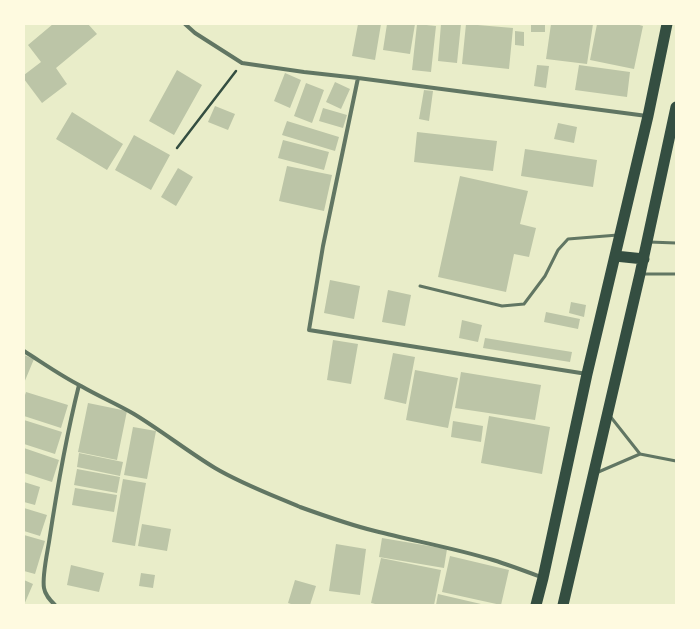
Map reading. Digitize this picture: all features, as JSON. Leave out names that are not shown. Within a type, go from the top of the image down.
[{"type":"highway","points":[[536,605],[587,374],[648,116],[667,24]]},
{"type":"highway","points":[[563,605],[644,259],[676,107]]},
{"type":"highway","points":[[615,256],[644,259]]},
{"type":"street","points":[[185,24],[195,33],[242,63],[648,116]]},
{"type":"street","points":[[358,78],[323,246],[309,330],[587,374]]},
{"type":"street","points":[[24,351],[79,385],[134,414],[216,469],[280,498],[349,524],[486,558],[543,578]]},
{"type":"street","points":[[55,605],[45,593],[43,586],[44,573],[69,426],[79,385]]},
{"type":"lane","points":[[420,286],[502,306],[524,304],[545,276],[558,250],[568,239],[620,235]]},
{"type":"lane","points":[[647,242],[676,243]]},
{"type":"lane","points":[[640,274],[676,274]]},
{"type":"lane","points":[[608,414],[640,454]]},
{"type":"lane","points":[[594,474],[640,454],[676,461]]},
{"type":"path","points":[[177,148],[242,63]]},
{"type":"building","points":[[53,24],[88,24],[97,34],[56,68],[67,84],[42,103],[24,79],[24,75],[41,62],[28,45]]},
{"type":"building","points":[[358,24],[381,24],[375,60],[352,56]]},
{"type":"building","points":[[387,24],[415,24],[410,54],[383,50]]},
{"type":"building","points":[[417,24],[436,26],[431,72],[412,70]]},
{"type":"building","points":[[441,24],[461,24],[457,63],[438,61]]},
{"type":"building","points":[[466,24],[513,28],[509,69],[462,64]]},
{"type":"building","points":[[531,24],[545,24],[545,32],[531,32]]},
{"type":"building","points":[[551,24],[593,24],[587,64],[546,59]]},
{"type":"building","points":[[597,24],[636,24],[643,26],[634,69],[590,60]]},
{"type":"building","points":[[515,31],[524,32],[524,46],[515,45]]},
{"type":"building","points":[[537,65],[549,66],[546,88],[534,86]]},
{"type":"building","points":[[579,65],[630,72],[627,97],[575,90]]},
{"type":"building","points":[[177,70],[202,85],[174,135],[149,121]]},
{"type":"building","points":[[285,73],[301,80],[290,108],[274,101]]},
{"type":"building","points":[[335,82],[350,89],[341,109],[326,102]]},
{"type":"building","points":[[306,83],[324,90],[312,123],[294,116]]},
{"type":"building","points":[[424,90],[433,91],[429,121],[419,119]]},
{"type":"building","points":[[215,106],[235,114],[228,130],[208,122]]},
{"type":"building","points":[[323,108],[347,115],[343,128],[319,121]]},
{"type":"building","points":[[72,112],[123,144],[107,170],[56,139]]},
{"type":"building","points":[[287,121],[339,137],[335,151],[282,135]]},
{"type":"building","points":[[558,123],[577,127],[574,143],[554,139]]},
{"type":"building","points":[[417,132],[497,141],[493,171],[414,162]]},
{"type":"building","points":[[134,135],[170,155],[151,190],[115,170]]},
{"type":"building","points":[[283,140],[329,152],[324,170],[278,158]]},
{"type":"building","points":[[525,149],[597,160],[593,187],[521,176]]},
{"type":"building","points":[[287,166],[332,175],[324,211],[279,201]]},
{"type":"building","points":[[178,168],[193,177],[176,206],[161,197]]},
{"type":"building","points":[[460,176],[528,191],[520,224],[536,228],[529,257],[514,254],[506,292],[438,277]]},
{"type":"building","points":[[330,280],[360,286],[354,319],[324,313]]},
{"type":"building","points":[[388,290],[411,295],[405,326],[382,322]]},
{"type":"building","points":[[571,302],[586,305],[584,317],[569,313]]},
{"type":"building","points":[[546,312],[580,319],[578,329],[544,322]]},
{"type":"building","points":[[462,320],[482,325],[478,342],[459,338]]},
{"type":"building","points":[[485,338],[572,352],[570,362],[483,348]]},
{"type":"building","points":[[333,340],[358,344],[351,384],[327,380]]},
{"type":"building","points":[[393,353],[415,357],[406,404],[384,399]]},
{"type":"building","points":[[24,355],[34,359],[24,383]]},
{"type":"building","points":[[415,370],[458,378],[448,428],[406,420]]},
{"type":"building","points":[[461,372],[541,385],[535,420],[455,408]]},
{"type":"building","points":[[26,392],[68,405],[61,428],[24,416],[24,398]]},
{"type":"building","points":[[88,403],[127,411],[117,460],[78,452]]},
{"type":"building","points":[[489,416],[550,427],[542,474],[481,463]]},
{"type":"building","points":[[24,420],[62,432],[55,454],[24,444]]},
{"type":"building","points":[[453,421],[483,426],[481,442],[451,437]]},
{"type":"building","points":[[133,427],[156,431],[147,479],[124,475]]},
{"type":"building","points":[[24,448],[59,460],[52,482],[24,473]]},
{"type":"building","points":[[79,453],[123,462],[120,476],[77,467]]},
{"type":"building","points":[[77,469],[120,477],[117,493],[74,485]]},
{"type":"building","points":[[123,479],[146,483],[135,546],[112,542]]},
{"type":"building","points":[[24,482],[40,487],[35,505],[24,502]]},
{"type":"building","points":[[75,488],[117,495],[114,512],[72,505]]},
{"type":"building","points":[[24,508],[47,515],[40,536],[24,531]]},
{"type":"building","points":[[142,524],[171,529],[167,551],[138,546]]},
{"type":"building","points":[[24,535],[45,541],[35,574],[24,571]]},
{"type":"building","points":[[382,538],[447,549],[444,568],[379,557]]},
{"type":"building","points":[[336,544],[366,549],[360,595],[329,591]]},
{"type":"building","points":[[450,556],[509,570],[501,605],[442,592]]},
{"type":"building","points":[[381,558],[441,570],[434,605],[379,605],[371,603]]},
{"type":"building","points":[[71,565],[104,573],[99,592],[67,585]]},
{"type":"building","points":[[141,573],[155,575],[153,588],[139,586]]},
{"type":"building","points":[[24,580],[33,584],[24,605]]},
{"type":"building","points":[[295,580],[316,586],[310,605],[294,605],[288,603]]},
{"type":"building","points":[[438,594],[481,604],[481,605],[436,605]]}]
